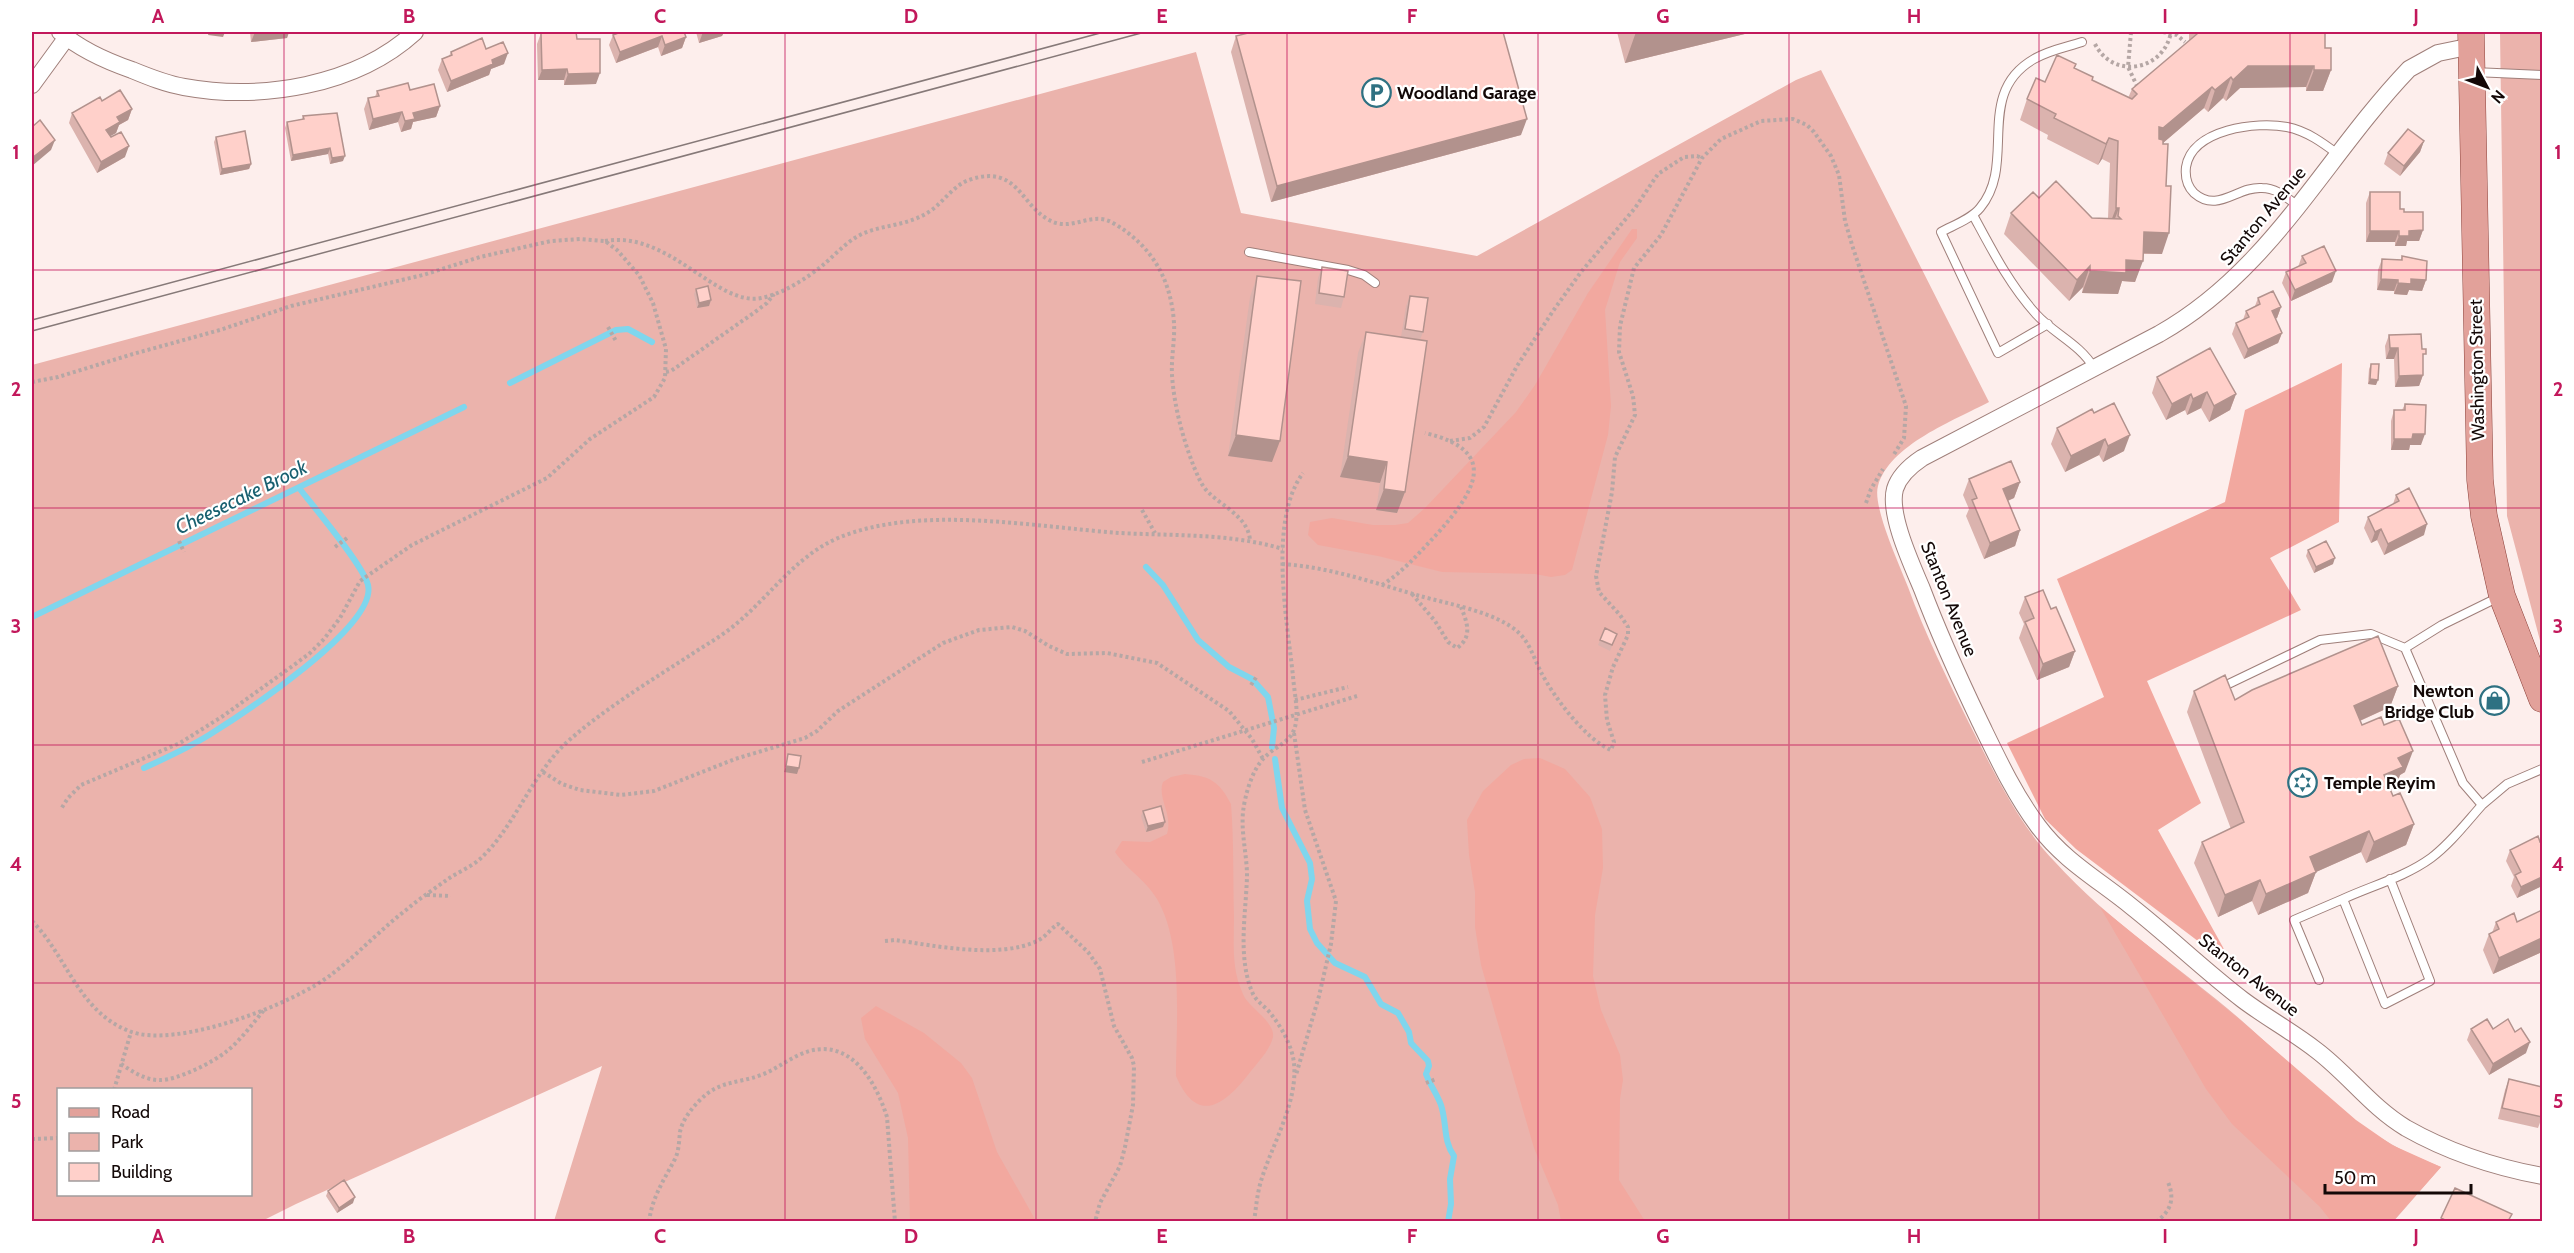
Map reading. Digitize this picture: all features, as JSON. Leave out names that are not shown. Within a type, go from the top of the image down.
[{"type":"main road","name":"Washington Street","points":[[2471,39],[2480,480],[2484,516],[2502,596],[2542,699]]},
{"type":"street","points":[[32,85],[65,34],[97,56],[161,81],[198,89],[239,91],[294,86],[345,74],[381,58],[415,32]]},
{"type":"street","name":"Stanton Avenue","points":[[2471,39],[2409,69],[2258,256],[2222,291],[2176,325],[1922,458],[1905,472],[1896,488],[1894,500],[1899,525],[1935,624],[2012,786],[2040,828],[2073,864],[2155,924],[2242,999],[2317,1050],[2389,1117],[2431,1141],[2462,1155],[2493,1166],[2542,1176]]},
{"type":"lane","points":[[2048,324],[1998,353],[1941,231],[1973,215],[1981,207],[1993,186],[1997,170],[2000,106],[2010,84],[2033,59],[2082,42]]},
{"type":"lane","points":[[2473,72],[2542,75]]},
{"type":"lane","points":[[2298,206],[2279,192],[2264,188],[2247,189],[2217,202],[2201,197],[2189,187],[2186,171],[2190,155],[2205,142],[2224,131],[2267,124],[2298,129],[2339,155]]},
{"type":"lane","points":[[1973,215],[2010,282],[2037,316],[2080,351],[2094,368]]},
{"type":"lane","points":[[1249,252],[1348,270],[1364,275],[1375,283]]},
{"type":"lane","points":[[2405,648],[2442,625],[2502,596]]},
{"type":"lane","points":[[2211,692],[2320,640],[2371,634],[2405,648],[2463,783],[2482,805]]},
{"type":"lane","points":[[2319,980],[2294,920],[2390,879],[2431,858],[2482,805],[2507,784],[2542,769]]},
{"type":"lane","points":[[2343,899],[2385,1004],[2430,981],[2390,879]]},
{"type":"path","points":[[2131,32],[2128,67],[2139,90]]},
{"type":"path","points":[[2163,32],[2171,32],[2185,42]]},
{"type":"path","points":[[2092,35],[2096,48],[2105,58],[2128,67],[2145,65],[2158,57],[2166,46],[2171,32]]},
{"type":"path","points":[[1282,564],[1325,570],[1503,622],[1519,632],[1530,648],[1552,692],[1597,741],[1611,750],[1614,747],[1605,695],[1613,668],[1628,635],[1628,627],[1599,592],[1596,576],[1612,492],[1615,458],[1635,415],[1633,396],[1619,352],[1620,326],[1634,268],[1660,235],[1701,159],[1721,139],[1761,121],[1777,118],[1793,119],[1807,125],[1826,146],[1839,176],[1845,221],[1906,406],[1904,438],[1891,459]]},
{"type":"path","points":[[1450,441],[1470,438],[1484,427],[1517,366],[1553,311],[1581,272],[1635,208],[1658,174],[1684,157],[1697,156],[1701,159]]},
{"type":"path","points":[[32,382],[58,378],[220,330],[291,306],[423,275],[480,257],[551,242],[580,239],[605,241],[628,239],[662,251],[684,262],[736,296],[748,299],[774,294],[814,272],[836,252],[864,233],[926,214],[962,183],[975,178],[1001,178],[1019,189],[1045,218],[1057,224],[1067,225],[1090,218],[1104,218],[1142,244],[1159,267],[1173,315],[1173,383],[1185,443],[1202,485],[1246,525],[1250,540]]},
{"type":"path","points":[[61,809],[73,791],[89,780],[180,743],[286,673],[324,639],[360,581],[412,545],[547,478],[590,439],[654,397],[661,388],[666,372],[666,349],[649,294],[639,275],[617,250],[605,241]]},
{"type":"path","points":[[666,372],[683,363],[755,312],[774,294]]},
{"type":"path","points":[[609,327],[616,341]]},
{"type":"path","points":[[1382,585],[1404,569],[1464,502],[1473,483],[1474,470],[1471,458],[1463,448],[1425,433]]},
{"type":"path","points":[[1866,503],[1884,467]]},
{"type":"path","points":[[1254,1221],[1260,1182],[1288,1104],[1327,961],[1336,901],[1305,810],[1294,731],[1297,717],[1282,564],[1285,522],[1295,485],[1303,473]]},
{"type":"path","points":[[1142,510],[1155,533]]},
{"type":"path","points":[[32,921],[45,935],[84,998],[103,1016],[131,1032],[151,1036],[184,1035],[266,1007],[331,975],[405,910],[480,859],[556,754],[580,732],[735,625],[805,558],[842,537],[871,527],[935,522],[1002,523],[1250,540],[1283,549]]},
{"type":"path","points":[[335,547],[347,537]]},
{"type":"path","points":[[179,541],[184,552]]},
{"type":"path","points":[[1411,594],[1435,621],[1448,642],[1457,648],[1465,641],[1468,631],[1461,608]]},
{"type":"path","points":[[543,772],[562,784],[580,790],[621,795],[654,791],[735,759],[805,738],[817,731],[838,711],[943,643],[956,637],[1001,627],[1025,631],[1067,654],[1107,652],[1157,663],[1229,711],[1252,739],[1263,759]]},
{"type":"path","points":[[1251,685],[1257,676]]},
{"type":"path","points":[[1295,700],[1348,687]]},
{"type":"path","points":[[1142,762],[1357,696]]},
{"type":"path","points":[[1293,1081],[1294,1063],[1288,1042],[1271,1014],[1253,994],[1246,964],[1244,916],[1247,875],[1242,824],[1255,773],[1263,759],[1287,742],[1294,731]]},
{"type":"path","points":[[426,895],[451,896]]},
{"type":"path","points":[[885,941],[1002,949],[1034,943],[1058,924],[1062,925],[1096,961],[1105,985],[1114,1026],[1132,1058],[1135,1076],[1130,1123],[1123,1156],[1112,1183],[1100,1203],[1095,1221]]},
{"type":"path","points":[[122,1064],[147,1078],[160,1081],[180,1075],[206,1064],[228,1050],[266,1007]]},
{"type":"path","points":[[114,1088],[131,1032]]},
{"type":"path","points":[[649,1221],[661,1181],[675,1158],[681,1130],[690,1111],[700,1100],[723,1084],[757,1077],[802,1054],[826,1048],[846,1056],[864,1070],[876,1087],[887,1118],[896,1221]]},
{"type":"path","points":[[1426,1083],[1436,1079]]},
{"type":"path","points":[[32,1139],[57,1138]]},
{"type":"path","points":[[2156,1221],[2168,1211],[2171,1203],[2172,1192],[2168,1182]]},
{"type":"green space","points":[[2500,32],[2542,32],[2542,648],[2507,516]]},
{"type":"green space","points":[[1196,52],[1241,213],[1477,256],[1796,80],[1821,70],[1989,402],[1925,435],[1909,446],[1885,471],[1878,486],[1877,495],[1888,536],[1929,639],[2007,796],[2041,847],[2076,884],[2122,925],[2218,1000],[2314,1087],[2352,1118],[2399,1148],[2441,1167],[2393,1222],[554,1221],[602,1066],[262,1221],[32,1222],[32,365]]},
{"type":"shaded area","points":[[1632,229],[1637,229],[1637,238],[1620,262],[1605,310],[1611,406],[1608,435],[1572,570],[1565,575],[1551,577],[1535,574],[1442,572],[1378,556],[1318,545],[1308,535],[1310,522],[1332,518],[1373,525],[1395,525],[1408,523],[1425,508],[1516,412],[1535,385],[1588,293]]},
{"type":"shaded area","points":[[2342,363],[2339,522],[2270,558],[2301,610],[2147,681],[2201,803],[2158,830],[2235,969],[2076,849],[2045,819],[2007,743],[2104,697],[2057,579],[2225,502],[2245,410]]},
{"type":"shaded area","points":[[1540,758],[1565,769],[1590,797],[1602,829],[1603,868],[1595,915],[1593,976],[1601,1010],[1620,1055],[1623,1080],[1620,1099],[1619,1180],[1645,1221],[1561,1221],[1558,1205],[1534,1148],[1481,965],[1475,927],[1475,892],[1469,855],[1467,820],[1483,791],[1511,765],[1524,759]]},
{"type":"shaded area","points":[[1185,774],[1201,776],[1213,781],[1231,804],[1236,973],[1245,998],[1267,1021],[1273,1032],[1267,1051],[1242,1083],[1222,1101],[1203,1106],[1193,1101],[1176,1076],[1177,985],[1166,918],[1152,892],[1115,852],[1122,841],[1150,842],[1167,834],[1168,819],[1162,794],[1163,782],[1171,777]]},
{"type":"shaded area","points":[[2100,907],[2239,1019],[2356,1120],[2392,1145],[2441,1167],[2393,1221],[2331,1221],[2320,1207],[2232,1124],[2206,1089]]},
{"type":"shaded area","points":[[876,1006],[924,1033],[961,1063],[972,1078],[997,1152],[1036,1221],[910,1221],[908,1138],[898,1093],[865,1039],[861,1018]]},
{"type":"building","points":[[576,32],[577,39],[600,39],[600,73],[568,74],[567,69],[542,70],[541,33]]},
{"type":"building","points":[[621,32],[684,32],[686,37],[665,45],[662,36],[620,52],[613,35]]},
{"type":"building","name":"Woodland Garage","points":[[1252,32],[1503,32],[1527,119],[1277,186],[1236,36]]},
{"type":"building","points":[[2197,32],[2325,32],[2325,48],[2331,48],[2331,70],[2314,70],[2314,66],[2248,66],[2233,80],[2231,77],[2215,90],[2212,87],[2163,128],[2159,127],[2159,139],[2163,140],[2163,144],[2168,144],[2166,186],[2171,186],[2169,233],[2144,232],[2143,261],[2126,260],[2126,273],[2090,271],[2090,266],[2077,280],[2011,213],[2033,192],[2039,198],[2056,181],[2092,218],[2121,219],[2118,216],[2119,208],[2116,208],[2118,141],[2109,138],[2106,144],[2054,118],[2056,114],[2027,99],[2036,78],[2045,82],[2057,55],[2076,64],[2074,68],[2093,77],[2092,80],[2132,99],[2137,94],[2132,89]]},
{"type":"building","points":[[482,38],[486,49],[503,42],[508,53],[492,60],[493,64],[451,81],[442,59],[452,55],[451,52]]},
{"type":"building","points":[[408,83],[410,90],[434,84],[440,106],[413,113],[415,119],[405,121],[402,112],[373,119],[368,98],[379,96],[377,91]]},
{"type":"building","points":[[120,90],[132,109],[117,117],[120,122],[106,130],[111,137],[121,132],[129,146],[101,162],[72,113],[100,97],[102,101]]},
{"type":"building","points":[[337,113],[345,156],[332,158],[330,148],[293,155],[287,122],[304,119],[303,116]]},
{"type":"building","points":[[40,120],[55,140],[32,158],[32,127]]},
{"type":"building","points":[[2408,129],[2424,141],[2404,166],[2388,153]]},
{"type":"building","points":[[245,131],[251,164],[222,169],[216,137]]},
{"type":"building","points":[[2370,192],[2400,192],[2400,209],[2404,209],[2404,212],[2423,212],[2423,230],[2409,231],[2409,236],[2399,236],[2399,231],[2370,231]]},
{"type":"building","points":[[2324,246],[2336,271],[2295,290],[2286,272],[2306,263],[2302,256]]},
{"type":"building","points":[[2402,256],[2427,261],[2426,280],[2411,279],[2411,284],[2398,283],[2398,280],[2381,279],[2382,259],[2402,260]]},
{"type":"building","points":[[1322,267],[1348,271],[1344,297],[1319,293]]},
{"type":"building","points":[[1257,276],[1301,281],[1280,441],[1236,435]]},
{"type":"building","points":[[708,286],[711,300],[699,303],[696,289]]},
{"type":"building","points":[[2273,291],[2281,307],[2272,311],[2282,333],[2248,349],[2236,323],[2249,317],[2246,311],[2260,304],[2258,298]]},
{"type":"building","points":[[1410,296],[1428,298],[1423,332],[1405,329]]},
{"type":"building","points":[[1366,332],[1427,341],[1405,492],[1384,489],[1387,462],[1348,456]]},
{"type":"building","points":[[2421,334],[2422,349],[2426,349],[2426,354],[2423,354],[2423,375],[2399,376],[2398,348],[2390,348],[2389,335]]},
{"type":"building","points":[[2210,348],[2236,394],[2214,406],[2207,392],[2193,399],[2191,394],[2172,404],[2157,377]]},
{"type":"building","points":[[2371,364],[2379,364],[2378,380],[2370,379]]},
{"type":"building","points":[[2114,403],[2130,435],[2108,446],[2105,439],[2071,456],[2057,428],[2092,409],[2094,413]]},
{"type":"building","points":[[2405,404],[2426,405],[2425,434],[2413,434],[2412,439],[2394,439],[2394,410],[2405,410]]},
{"type":"building","points":[[2011,461],[2020,482],[2003,489],[2020,530],[1990,543],[1972,500],[1977,498],[1969,479]]},
{"type":"building","points":[[2409,488],[2427,524],[2388,544],[2381,529],[2375,532],[2368,517],[2399,501],[2396,495]]},
{"type":"building","points":[[2326,541],[2335,558],[2316,567],[2308,550]]},
{"type":"building","points":[[2043,590],[2051,609],[2056,607],[2075,651],[2043,664],[2025,622],[2034,618],[2025,597]]},
{"type":"building","points":[[1605,628],[1617,634],[1612,645],[1600,640]]},
{"type":"building","name":"Temple Reyim","points":[[2378,636],[2398,686],[2354,706],[2362,725],[2381,717],[2384,725],[2399,719],[2413,751],[2398,758],[2403,767],[2384,775],[2393,796],[2400,793],[2414,824],[2374,842],[2369,831],[2310,857],[2316,872],[2266,894],[2260,880],[2225,895],[2202,842],[2244,822],[2194,691],[2225,675],[2235,700],[2252,690]]},
{"type":"building","points":[[788,754],[801,756],[799,768],[786,766]]},
{"type":"building","points":[[1161,806],[1165,822],[1148,826],[1143,811]]},
{"type":"building","points":[[2538,836],[2540,842],[2542,841],[2542,877],[2521,887],[2515,875],[2521,872],[2510,850]]},
{"type":"building","points":[[2542,910],[2542,938],[2499,958],[2489,934],[2499,929],[2496,922],[2514,913],[2517,922]]},
{"type":"building","points":[[2487,1019],[2493,1029],[2508,1019],[2515,1032],[2521,1028],[2530,1042],[2493,1064],[2471,1029]]},
{"type":"building","points":[[2509,1079],[2542,1087],[2542,1117],[2502,1108]]},
{"type":"building","points":[[344,1180],[355,1197],[339,1208],[328,1191]]},
{"type":"building","points":[[2455,1188],[2512,1214],[2508,1221],[2447,1221],[2441,1218]]},
{"type":"waterway","name":"Cheesecake Brook","points":[[510,383],[616,330],[628,329],[652,342]]},
{"type":"waterway","name":"Cheesecake Brook","points":[[32,617],[464,407]]},
{"type":"waterway","points":[[144,768],[201,740],[276,690],[331,645],[352,623],[365,602],[368,585],[364,576],[337,536],[299,488]]},
{"type":"waterway","name":"Cheesecake Brook","points":[[1146,567],[1163,585],[1198,640],[1229,667],[1252,679],[1268,697],[1274,728],[1272,747]]},
{"type":"waterway","name":"Cheesecake Brook","points":[[1275,759],[1282,808],[1310,863],[1312,879],[1307,901],[1310,929],[1317,943],[1335,963],[1365,977],[1381,1004],[1398,1013],[1409,1032],[1411,1043],[1428,1061],[1426,1074],[1441,1105],[1448,1144],[1454,1156],[1450,1179],[1451,1204],[1448,1222]]},
{"type":"tram line","points":[[32,320],[1104,32]]},
{"type":"tram line","points":[[32,331],[1145,32]]},
{"type":"place","name":"Woodland Garage","points":[[1376,93]]},
{"type":"place","name":"Newton Bridge Club","points":[[2495,701]]},
{"type":"place","name":"Temple Reyim","points":[[2303,783]]}]
